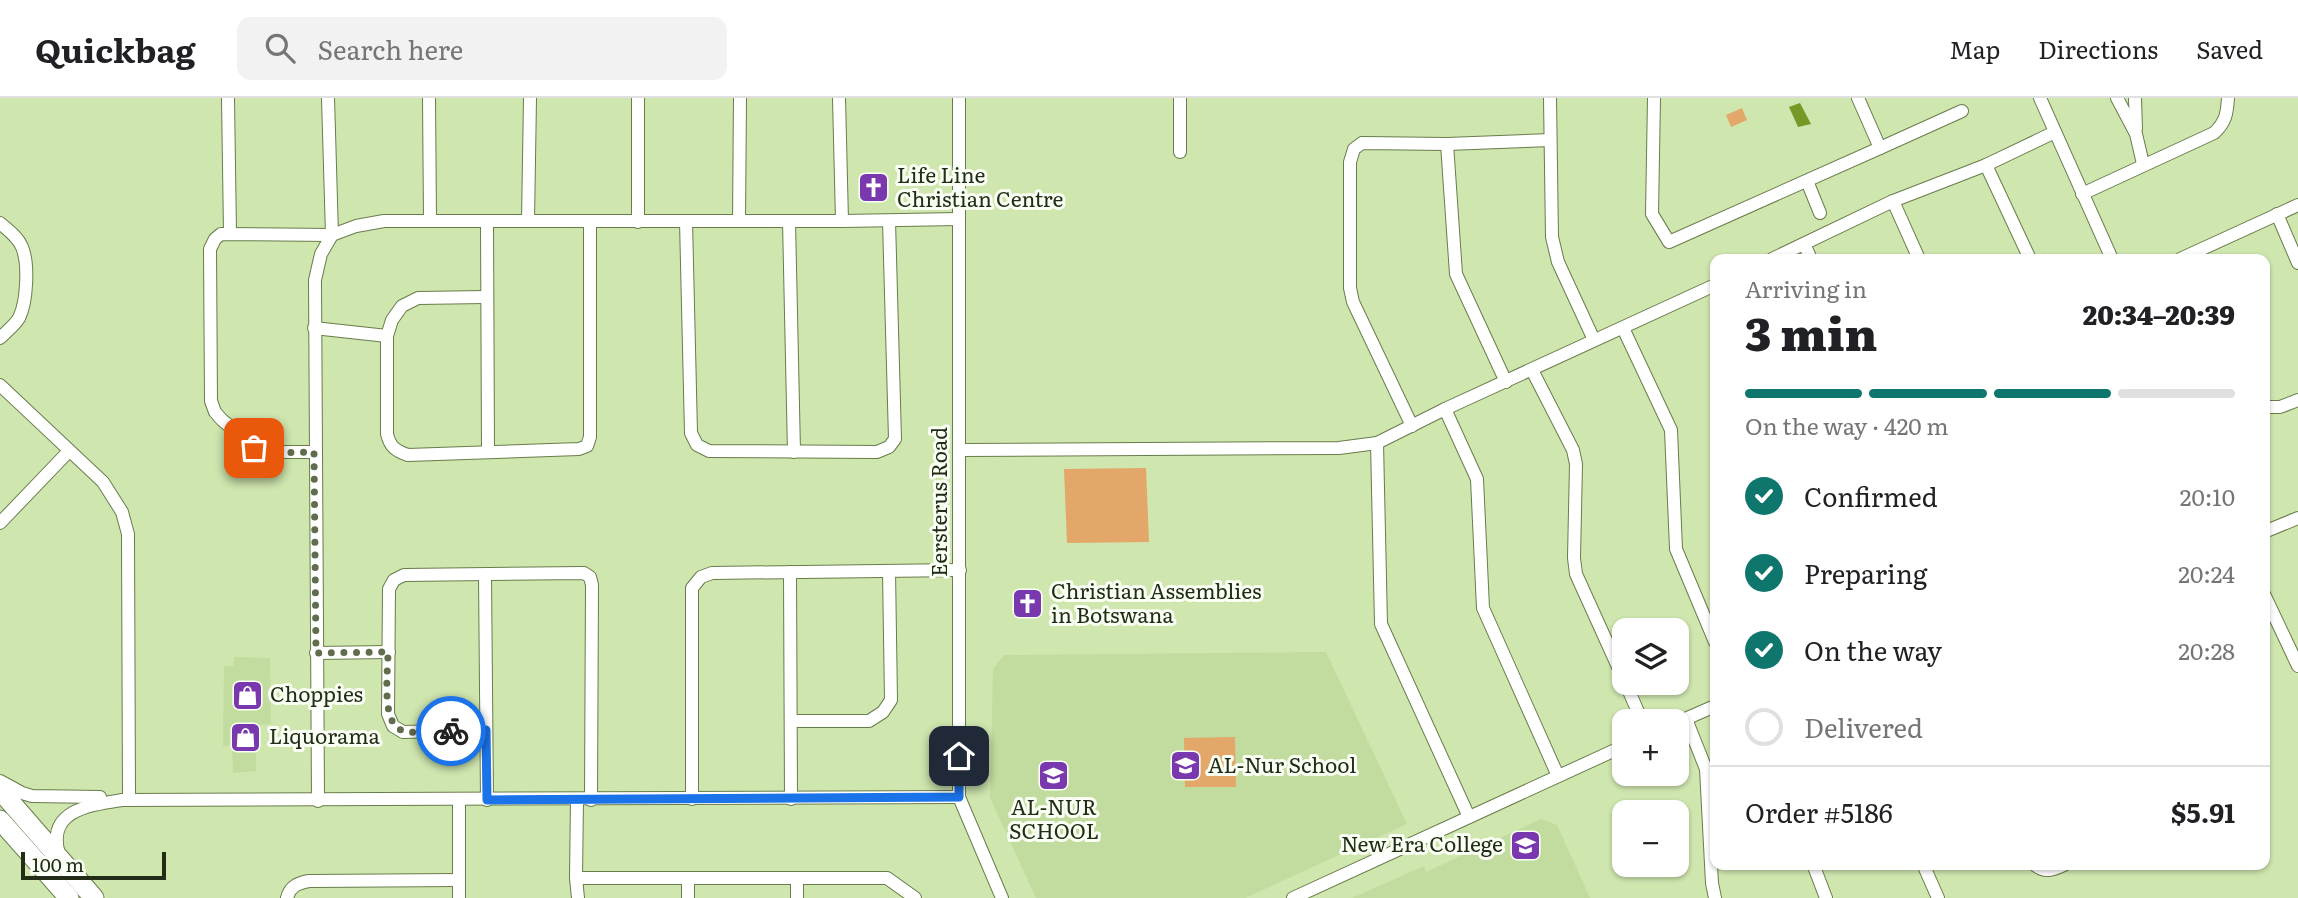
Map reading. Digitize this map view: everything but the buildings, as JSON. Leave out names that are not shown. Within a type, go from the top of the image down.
[{"type":"highway","points":[[0,790],[94,898]]},
{"type":"highway","points":[[0,820],[69,898]]},
{"type":"street","points":[[228,98],[230,233]]},
{"type":"street","points":[[318,801],[314,328],[315,280],[321,254],[332,235],[328,98]]},
{"type":"street","points":[[429,98],[430,219]]},
{"type":"street","points":[[528,220],[530,98]]},
{"type":"street","points":[[638,98],[638,222]]},
{"type":"street","points":[[739,221],[740,98]]},
{"type":"street","points":[[839,98],[842,221]]},
{"type":"street","name":"Eersterus Road","points":[[959,98],[959,797],[1002,898]]},
{"type":"street","points":[[1180,98],[1180,152]]},
{"type":"street","points":[[1550,98],[1554,249],[1594,340]]},
{"type":"street","points":[[1654,98],[1652,214],[1668,242],[1962,111]]},
{"type":"street","points":[[1858,98],[1880,148]]},
{"type":"street","points":[[2040,98],[2110,254]]},
{"type":"street","points":[[2117,98],[2136,134]]},
{"type":"street","points":[[2135,98],[2136,134],[2143,164]]},
{"type":"street","points":[[2082,194],[2214,132],[2223,124],[2228,98]]},
{"type":"street","points":[[1783,254],[1893,201],[1986,165],[2055,132]]},
{"type":"street","points":[[1412,426],[1353,302],[1349,275],[1350,162],[1354,149],[1362,143],[1447,144],[1550,140]]},
{"type":"street","points":[[1447,144],[1456,274],[1506,382]]},
{"type":"street","points":[[1986,165],[2028,254]]},
{"type":"street","points":[[1807,181],[1820,214]]},
{"type":"street","points":[[1893,201],[1917,254]]},
{"type":"street","points":[[2194,254],[2298,205]]},
{"type":"street","points":[[2277,214],[2298,263]]},
{"type":"street","points":[[314,452],[261,452],[215,412],[211,401],[210,249],[221,234],[332,235],[356,226],[384,221],[430,219],[590,222],[959,219]]},
{"type":"street","points":[[686,221],[691,433],[697,444],[709,451],[877,452],[889,447],[895,439],[889,220]]},
{"type":"street","points":[[486,221],[488,450]]},
{"type":"street","points":[[789,221],[794,452]]},
{"type":"street","points":[[485,298],[418,298],[402,306],[392,320],[387,336],[387,434],[394,449],[408,455],[488,450],[579,449],[587,446],[590,438],[590,222]]},
{"type":"street","points":[[0,223],[21,246],[25,259],[26,282],[23,307],[18,319],[0,338]]},
{"type":"street","points":[[1804,244],[1809,254]]},
{"type":"street","points":[[959,450],[1339,448],[1377,443],[1445,408],[1710,287]]},
{"type":"street","points":[[314,328],[387,336]]},
{"type":"street","points":[[1623,328],[1671,430],[1676,549],[1710,630]]},
{"type":"street","points":[[1532,370],[1573,450],[1576,464],[1576,574],[1612,654]]},
{"type":"street","points":[[0,385],[103,482],[122,512],[128,534],[125,799]]},
{"type":"street","points":[[2270,407],[2280,407],[2298,400]]},
{"type":"street","points":[[1445,408],[1477,479],[1483,608],[1558,776]]},
{"type":"street","points":[[1377,443],[1381,624],[1469,817]]},
{"type":"street","points":[[0,523],[69,450]]},
{"type":"street","points":[[2270,530],[2298,518]]},
{"type":"street","points":[[692,799],[692,587],[701,577],[712,573],[960,570]]},
{"type":"street","points":[[791,721],[869,721],[883,712],[891,700],[889,571]]},
{"type":"street","points":[[790,572],[791,799]]},
{"type":"street","points":[[486,730],[403,732],[393,726],[388,714],[388,652],[389,589],[394,580],[404,575],[584,573],[590,577],[592,585],[584,799],[576,878],[578,898]]},
{"type":"street","points":[[485,575],[487,800]]},
{"type":"street","points":[[2270,607],[2298,666]]},
{"type":"street","points":[[316,653],[388,652]]},
{"type":"street","points":[[1689,717],[1710,708]]},
{"type":"street","points":[[1689,736],[1706,769],[1710,849]]},
{"type":"street","points":[[1293,898],[1612,751]]},
{"type":"street","points":[[0,781],[32,796],[125,799],[318,801],[959,797]]},
{"type":"street","points":[[59,857],[55,834],[72,813],[89,805],[125,799]]},
{"type":"street","points":[[459,800],[459,898]]},
{"type":"street","points":[[1711,870],[1715,898]]},
{"type":"street","points":[[1815,870],[1826,898]]},
{"type":"street","points":[[1926,870],[1938,898]]},
{"type":"street","points":[[576,878],[887,878],[912,897]]},
{"type":"street","points":[[688,878],[688,898]]},
{"type":"street","points":[[797,878],[797,898]]},
{"type":"street","points":[[287,898],[288,892],[296,884],[309,881],[459,880]]},
{"type":"shaded area","points":[[1800,103],[1811,124],[1798,127],[1789,107]]},
{"type":"shaded area","points":[[1742,108],[1747,120],[1731,127],[1726,115]]},
{"type":"shaded area","points":[[1146,468],[1149,542],[1067,543],[1064,469]]},
{"type":"shaded area","name":"AL-Nur School","points":[[1326,652],[1407,824],[1245,898],[1036,898],[990,798],[993,669],[1004,655]]},
{"type":"shaded area","name":"Choppies","points":[[234,657],[270,658],[271,724],[260,725],[260,728],[256,729],[256,771],[233,773],[232,745],[223,746],[224,666],[233,666]]},
{"type":"shaded area","points":[[1235,737],[1236,787],[1185,787],[1184,738]]},
{"type":"shaded area","name":"New Era College","points":[[1541,819],[1557,825],[1590,898],[1352,898],[1424,866],[1426,872]]},
{"type":"way so far","points":[[254,448],[268,453],[314,452],[316,653],[388,652],[388,714],[393,726],[403,732],[451,731]]},
{"type":"place","name":"Life Line Christian Centre","points":[[874,188]]},
{"type":"place","name":"Christian Assemblies in Botswana","points":[[1028,604]]},
{"type":"place","name":"Choppies","points":[[247,695]]},
{"type":"place","name":"Liquorama","points":[[246,737]]},
{"type":"place","name":"AL-Nur School","points":[[1185,766]]},
{"type":"place","name":"AL-NUR SCHOOL","points":[[1054,776]]},
{"type":"place","name":"New Era College","points":[[1526,845]]},
{"type":"route","points":[[451,731],[486,730],[487,800],[959,797],[959,756]]}]
